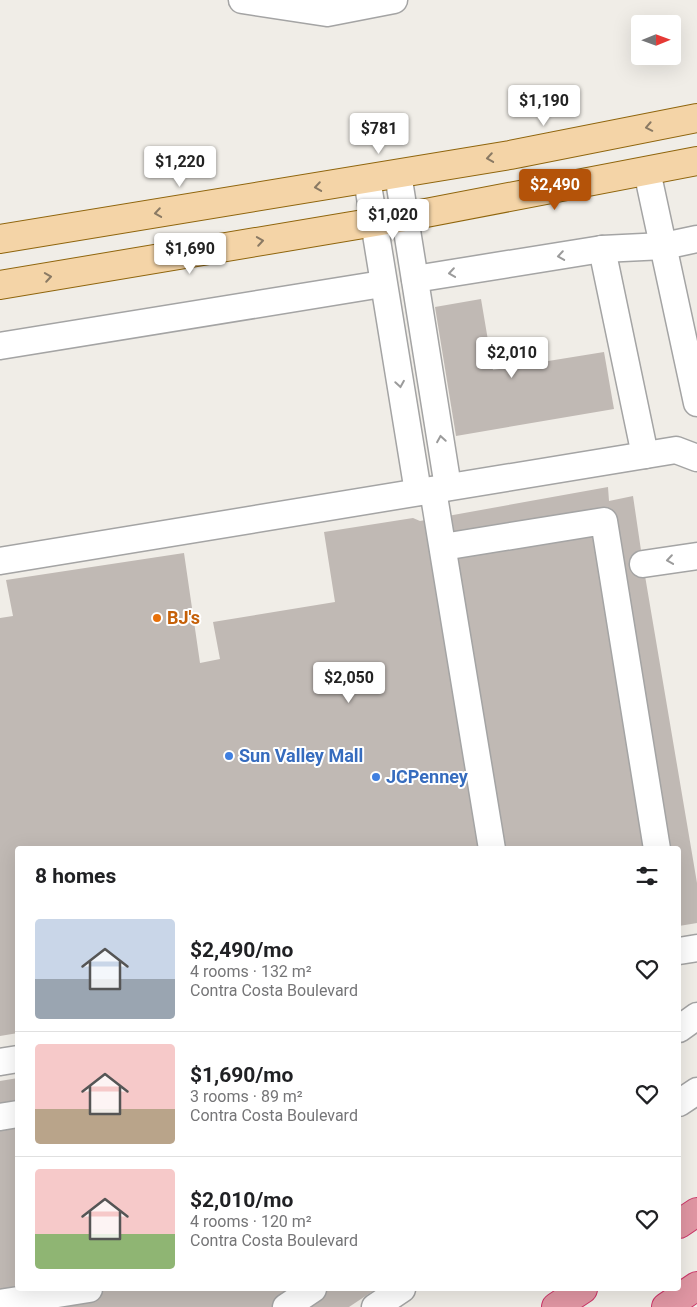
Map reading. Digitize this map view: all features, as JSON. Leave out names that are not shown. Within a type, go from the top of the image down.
[{"type":"highway","points":[[681,1223],[697,1212]]},
{"type":"highway","points":[[666,1307],[697,1286]]},
{"type":"highway","points":[[556,1307],[580,1291]]},
{"type":"main road","points":[[0,238],[510,155],[697,118]]},
{"type":"main road","points":[[0,285],[405,217],[697,161]]},
{"type":"street","points":[[242,0],[327,13],[394,0]]},
{"type":"street","points":[[647,171],[697,403]]},
{"type":"street","points":[[398,174],[424,338],[433,490]]},
{"type":"street","points":[[366,179],[393,344],[433,490],[492,846]]},
{"type":"street","points":[[414,278],[602,249],[664,246],[697,239]]},
{"type":"street","points":[[602,249],[645,455]]},
{"type":"street","points":[[0,346],[382,284]]},
{"type":"street","points":[[393,344],[424,338]]},
{"type":"street","points":[[0,561],[676,450],[697,458]]},
{"type":"street","points":[[443,547],[604,521],[657,846]]},
{"type":"street","points":[[643,564],[697,556]]},
{"type":"street","points":[[681,951],[697,948]]},
{"type":"street","points":[[681,1028],[697,1016]]},
{"type":"street","points":[[0,1062],[15,1060]]},
{"type":"street","points":[[681,1102],[697,1091]]},
{"type":"street","points":[[0,1117],[15,1114]]},
{"type":"street","points":[[0,1303],[76,1291]]},
{"type":"street","points":[[286,1307],[310,1291]]},
{"type":"street","points":[[375,1307],[399,1291]]},
{"type":"building","points":[[481,299],[493,370],[604,352],[614,409],[456,436],[435,307]]},
{"type":"building","name":"Sun Valley Mall","points":[[608,487],[609,501],[633,496],[697,883],[697,923],[681,926],[681,846],[15,846],[15,1034],[0,1036],[0,618],[13,616],[6,580],[184,553],[200,663],[220,659],[213,622],[335,602],[324,532],[413,518],[420,521]]},
{"type":"building","points":[[15,1078],[15,1291],[373,1291],[349,1307],[0,1307],[0,1081]]},
{"type":"place","name":"BJ's","points":[[157,618]]},
{"type":"place","name":"Sun Valley Mall","points":[[229,756]]},
{"type":"place","name":"JCPenney","points":[[376,777]]}]
